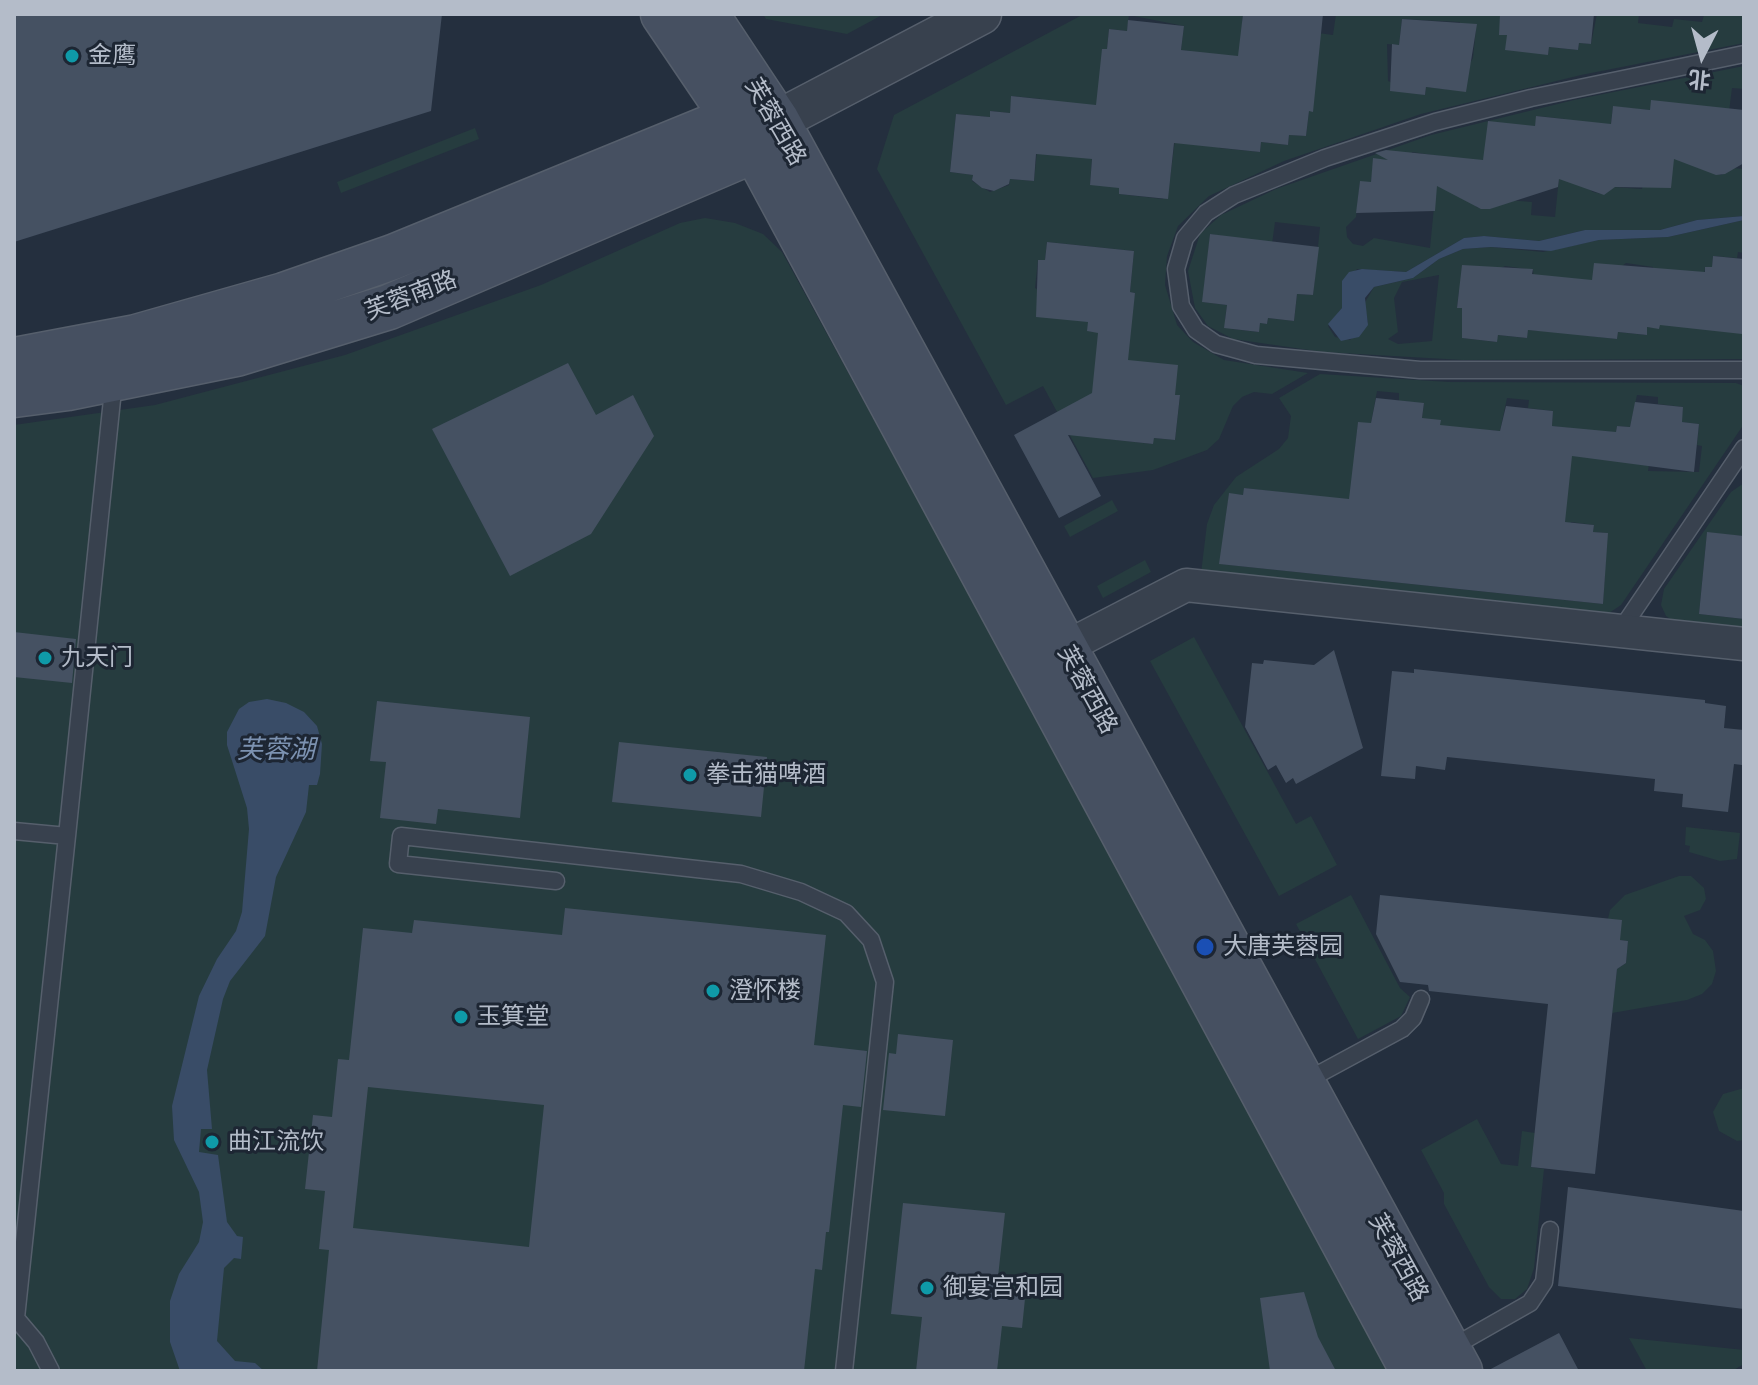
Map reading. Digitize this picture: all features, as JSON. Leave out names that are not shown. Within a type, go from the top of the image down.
[{"type":"main road","name":"芙蓉西路","points":[[663,14],[755,130],[1064,648],[1302,1083],[1440,1364]]},
{"type":"main road","name":"芙蓉西路","points":[[706,14],[755,130],[1440,1364]]},
{"type":"main road","name":"芙蓉南路","points":[[14,360],[136,337],[284,295],[755,130]]},
{"type":"main road","name":"芙蓉南路","points":[[14,395],[115,379],[236,354],[389,307],[755,130]]},
{"type":"street","name":"芙蓉南路","points":[[755,130],[981,14]]},
{"type":"street","points":[[1064,648],[1186,585],[1744,644]]},
{"type":"lane","points":[[1744,54],[1531,98],[1435,122],[1341,152],[1257,185],[1213,208],[1185,238],[1176,269],[1181,306],[1196,330],[1216,344],[1256,355],[1420,370],[1744,370]]},
{"type":"lane","points":[[51,1371],[36,1342],[15,1317],[115,379]]},
{"type":"lane","points":[[1620,631],[1737,470],[1744,448]]},
{"type":"lane","points":[[14,831],[67,836]]},
{"type":"lane","points":[[556,881],[398,864],[401,836],[741,874],[801,892],[846,913],[871,940],[885,982],[844,1371]]},
{"type":"lane","points":[[1302,1083],[1402,1029],[1413,1018],[1421,999]]},
{"type":"lane","points":[[1440,1364],[1520,1310],[1538,1294],[1547,1267],[1550,1230]]},
{"type":"green space","points":[[763,14],[884,14],[847,34],[766,19]]},
{"type":"green space","points":[[1084,14],[1243,14],[1242,23],[1333,35],[1336,14],[1509,14],[1548,55],[1549,47],[1578,50],[1579,43],[1591,44],[1597,14],[1639,14],[1638,23],[1672,27],[1674,19],[1702,22],[1704,15],[1744,14],[1744,43],[1581,75],[1421,114],[1284,161],[1209,196],[1178,226],[1167,256],[1165,285],[1177,325],[1193,342],[1224,360],[1308,373],[1272,394],[1254,392],[1242,397],[1233,406],[1219,439],[1207,450],[1153,470],[1093,478],[1043,386],[1006,405],[877,169],[894,115]],"holes":[[[1129,15],[1184,26],[1181,50],[1190,51],[1107,49],[1109,29],[1127,31]],[[1402,19],[1460,22],[1460,26],[1476,28],[1473,58],[1455,90],[1426,87],[1425,95],[1388,81],[1387,44],[1399,45]],[[1224,95],[1312,111],[1309,111],[1306,136],[1289,135],[1288,145],[1261,142],[1260,152],[1219,148]],[[1012,96],[1042,99],[1034,181],[1010,179],[1009,185],[990,192],[972,181],[973,175],[950,172],[956,114],[990,117],[991,111],[1010,113]],[[1175,139],[1170,179],[1165,180],[1163,199],[1119,194],[1120,184],[1090,185],[1092,159],[1089,159]],[[1047,242],[1134,251],[1130,292],[1135,293],[1124,335],[1088,331],[1089,318],[1035,288],[1038,260],[1045,260]],[[1175,395],[1180,396],[1175,440],[1154,438],[1152,444],[1108,439]]]},
{"type":"green space","points":[[1744,66],[1744,89],[1732,88],[1729,112],[1708,170],[1721,175],[1733,168],[1744,169],[1744,216],[1697,220],[1660,230],[1585,230],[1539,241],[1484,236],[1464,238],[1406,272],[1357,269],[1342,285],[1342,308],[1328,326],[1335,337],[1350,340],[1368,322],[1364,304],[1374,287],[1413,278],[1439,259],[1463,249],[1491,247],[1543,252],[1599,240],[1668,237],[1744,220],[1744,253],[1738,252],[1737,258],[1713,256],[1712,267],[1705,267],[1702,295],[1742,333],[1744,324],[1744,359],[1463,360],[1323,352],[1233,339],[1208,326],[1195,308],[1188,271],[1200,234],[1221,215],[1276,189],[1431,135],[1574,100]],"holes":[[[1613,107],[1650,110],[1642,189],[1614,187],[1602,194],[1589,189],[1610,130]],[[1537,116],[1565,119],[1555,217],[1531,215],[1532,202],[1507,200],[1490,209],[1476,207],[1481,181],[1535,126]],[[1412,152],[1439,156],[1430,248],[1374,238],[1363,246],[1353,244],[1347,237],[1346,227],[1356,217],[1360,182],[1371,182],[1374,159],[1410,162]],[[1275,222],[1320,227],[1313,295],[1297,294],[1294,321],[1268,318],[1267,324],[1260,323],[1258,332],[1232,329],[1232,320],[1225,319],[1227,305],[1203,302],[1210,234],[1272,244]],[[1626,263],[1653,267],[1662,302],[1659,328],[1647,327],[1646,335],[1618,332],[1617,339],[1582,335],[1591,289]],[[1505,266],[1533,270],[1539,331],[1528,330],[1526,338],[1498,335],[1496,342],[1463,338],[1462,308],[1457,308],[1459,291]],[[1439,275],[1432,341],[1398,344],[1388,339],[1398,332],[1394,298],[1402,282]]]},
{"type":"green space","points":[[475,128],[479,139],[341,193],[337,182]]},
{"type":"green space","name":"大唐芙蓉园","points":[[705,218],[735,223],[763,234],[782,252],[1395,1371],[14,1371],[14,425],[155,405],[345,355],[541,285],[680,223]]},
{"type":"green space","points":[[1320,374],[1449,382],[1736,383],[1744,386],[1744,424],[1621,605],[1606,615],[1201,573],[1207,524],[1214,505],[1236,477],[1279,449],[1288,438],[1291,416],[1279,398]],"holes":[[[1377,391],[1399,393],[1399,401],[1424,404],[1422,418],[1361,452],[1355,451],[1358,423],[1371,423]],[[1637,395],[1658,397],[1658,404],[1683,407],[1681,422],[1699,424],[1697,445],[1702,446],[1699,472],[1648,471],[1649,464],[1614,455],[1617,426],[1630,427]],[[1507,398],[1529,400],[1528,408],[1553,411],[1552,426],[1570,428],[1490,465],[1487,430],[1500,431]],[[1245,488],[1570,529],[1571,522],[1594,525],[1593,532],[1607,533],[1603,604],[1220,564],[1229,494],[1243,495]]]},
{"type":"green space","points":[[1744,483],[1744,536],[1707,533],[1699,614],[1744,619],[1744,630],[1675,622],[1666,616],[1661,605],[1664,589],[1731,492]]},
{"type":"green space","points":[[1112,500],[1118,511],[1070,537],[1064,526]]},
{"type":"green space","points":[[1145,560],[1151,572],[1103,598],[1097,586]]},
{"type":"green space","points":[[1194,637],[1296,824],[1311,816],[1337,865],[1279,896],[1150,661]]},
{"type":"green space","points":[[1686,827],[1740,833],[1737,859],[1720,861],[1689,852],[1690,846],[1685,845]]},
{"type":"green space","points":[[1679,876],[1691,876],[1704,888],[1706,899],[1700,910],[1684,916],[1693,934],[1705,940],[1713,951],[1716,971],[1712,984],[1702,994],[1687,1000],[1612,1013],[1617,969],[1626,963],[1628,941],[1620,940],[1608,919],[1610,910],[1625,895]]},
{"type":"green space","points":[[1351,895],[1400,988],[1410,997],[1401,1016],[1358,1039],[1296,924]]},
{"type":"green space","points":[[1744,1088],[1744,1140],[1737,1141],[1719,1131],[1713,1112],[1723,1094]]},
{"type":"green space","points":[[1477,1119],[1501,1164],[1518,1166],[1522,1131],[1535,1133],[1531,1167],[1544,1169],[1534,1268],[1527,1289],[1515,1299],[1501,1299],[1489,1287],[1444,1204],[1444,1193],[1421,1150]]},
{"type":"green space","points":[[1629,1338],[1744,1350],[1744,1364],[1732,1371],[1647,1371]]},
{"type":"water","points":[[1744,216],[1744,220],[1668,237],[1599,240],[1551,251],[1491,247],[1463,249],[1439,259],[1413,278],[1374,287],[1365,298],[1368,325],[1359,337],[1341,341],[1328,324],[1342,308],[1342,281],[1349,272],[1362,269],[1406,272],[1464,238],[1484,236],[1539,241],[1585,230],[1660,230],[1697,220]]},
{"type":"water","name":"芙蓉湖","points":[[267,699],[286,703],[304,712],[317,726],[322,744],[320,774],[317,785],[309,785],[306,812],[276,877],[265,936],[230,981],[223,999],[207,1070],[212,1129],[201,1129],[199,1152],[218,1155],[227,1222],[237,1236],[243,1237],[241,1259],[234,1258],[224,1268],[217,1341],[235,1361],[255,1363],[264,1371],[180,1371],[170,1342],[170,1301],[179,1274],[199,1242],[203,1222],[199,1192],[174,1140],[172,1106],[199,996],[217,959],[236,931],[242,912],[249,829],[247,808],[227,745],[227,732],[239,709],[249,702]]},
{"type":"building","points":[[14,14],[442,14],[431,111],[14,242]]},
{"type":"building","points":[[1243,14],[1323,14],[1313,112],[1309,111],[1306,136],[1289,135],[1288,145],[1261,142],[1260,152],[1174,143],[1168,199],[1119,194],[1119,188],[1090,185],[1092,159],[1036,154],[1034,181],[1010,179],[1009,184],[994,191],[982,188],[972,180],[973,175],[950,172],[956,114],[990,117],[990,111],[1010,113],[1011,96],[1096,105],[1102,49],[1107,49],[1109,29],[1127,31],[1128,20],[1184,26],[1181,50],[1238,56]]},
{"type":"building","points":[[1500,14],[1594,14],[1591,44],[1579,43],[1578,50],[1549,47],[1548,55],[1505,50],[1507,35],[1499,35]]},
{"type":"building","points":[[1402,19],[1477,24],[1466,92],[1426,87],[1425,95],[1390,91],[1392,44],[1399,45]]},
{"type":"building","points":[[1651,100],[1744,110],[1744,163],[1725,174],[1716,175],[1674,159],[1671,188],[1615,187],[1604,195],[1559,179],[1558,187],[1490,209],[1481,209],[1437,186],[1435,211],[1356,213],[1360,181],[1371,182],[1373,158],[1388,160],[1375,153],[1386,150],[1483,160],[1488,121],[1535,126],[1536,116],[1611,124],[1613,106],[1650,110]]},
{"type":"building","points":[[1210,234],[1319,247],[1313,295],[1297,294],[1294,321],[1268,318],[1267,324],[1260,323],[1259,332],[1224,328],[1227,305],[1202,302]]},
{"type":"building","points":[[1047,242],[1134,251],[1130,292],[1135,293],[1128,360],[1178,365],[1175,395],[1180,395],[1175,440],[1154,438],[1153,444],[1068,435],[1101,496],[1059,518],[1014,435],[1092,393],[1098,333],[1087,331],[1088,322],[1036,317],[1038,260],[1045,260]]},
{"type":"building","points":[[1713,256],[1744,259],[1742,334],[1660,325],[1659,329],[1647,327],[1647,335],[1618,332],[1617,339],[1528,330],[1527,338],[1498,335],[1497,342],[1462,338],[1462,308],[1457,308],[1462,265],[1533,269],[1532,274],[1592,280],[1594,263],[1705,272],[1705,267],[1712,267]]},
{"type":"building","points":[[568,363],[596,415],[633,395],[654,436],[591,534],[510,576],[432,429]]},
{"type":"building","points":[[1376,398],[1424,403],[1422,418],[1441,420],[1440,425],[1500,431],[1506,406],[1553,411],[1552,426],[1616,432],[1617,426],[1630,427],[1635,402],[1683,407],[1682,422],[1699,424],[1694,472],[1572,456],[1565,522],[1594,525],[1593,532],[1608,533],[1603,604],[1219,564],[1229,493],[1243,495],[1244,488],[1349,499],[1358,422],[1371,423]]},
{"type":"building","points":[[1707,532],[1744,536],[1744,619],[1699,614]]},
{"type":"building","name":"九天门","points":[[14,632],[76,639],[72,683],[14,677]]},
{"type":"building","points":[[1334,650],[1363,748],[1296,784],[1293,778],[1286,783],[1276,765],[1268,770],[1245,727],[1252,663],[1263,664],[1264,660],[1314,665]]},
{"type":"building","points":[[1414,669],[1705,700],[1705,703],[1726,706],[1724,728],[1744,730],[1742,765],[1734,764],[1728,812],[1682,807],[1683,794],[1654,791],[1655,779],[1447,757],[1445,770],[1416,766],[1415,779],[1381,776],[1392,671],[1414,673]]},
{"type":"building","points":[[377,701],[530,717],[520,818],[438,809],[436,824],[380,818],[386,762],[370,761]]},
{"type":"building","name":"拳击猫啤酒","points":[[619,742],[767,757],[761,817],[612,802]]},
{"type":"building","points":[[1380,895],[1622,920],[1620,940],[1628,941],[1626,963],[1617,969],[1595,1174],[1531,1167],[1548,1004],[1429,991],[1428,985],[1400,982],[1376,934]]},
{"type":"building","points":[[565,908],[826,935],[814,1045],[867,1051],[861,1107],[843,1105],[829,1232],[826,1232],[822,1270],[815,1269],[804,1371],[317,1371],[329,1250],[319,1249],[325,1191],[305,1189],[313,1115],[332,1117],[338,1059],[349,1060],[363,928],[412,933],[414,920],[562,935]],"holes":[[[368,1087],[544,1105],[529,1247],[353,1228]]]},
{"type":"building","points":[[898,1034],[953,1040],[945,1116],[883,1110],[889,1053],[896,1054]]},
{"type":"building","points":[[1568,1187],[1744,1211],[1744,1309],[1558,1286]]},
{"type":"building","name":"御宴宫和园","points":[[903,1203],[1005,1213],[997,1286],[1026,1289],[1022,1328],[1002,1326],[997,1371],[916,1371],[922,1317],[891,1314]]},
{"type":"building","points":[[1304,1292],[1318,1337],[1336,1371],[1270,1371],[1260,1298]]},
{"type":"building","points":[[1559,1333],[1579,1371],[1487,1371]]},
{"type":"place","name":"金鹰","points":[[72,56]]},
{"type":"place","name":"九天门","points":[[45,658]]},
{"type":"place","name":"拳击猫啤酒","points":[[690,775]]},
{"type":"place","name":"大唐芙蓉园","points":[[1205,947]]},
{"type":"place","name":"澄怀楼","points":[[713,991]]},
{"type":"place","name":"玉箕堂","points":[[461,1017]]},
{"type":"place","name":"曲江流饮","points":[[212,1142]]},
{"type":"place","name":"御宴宫和园","points":[[927,1288]]}]
